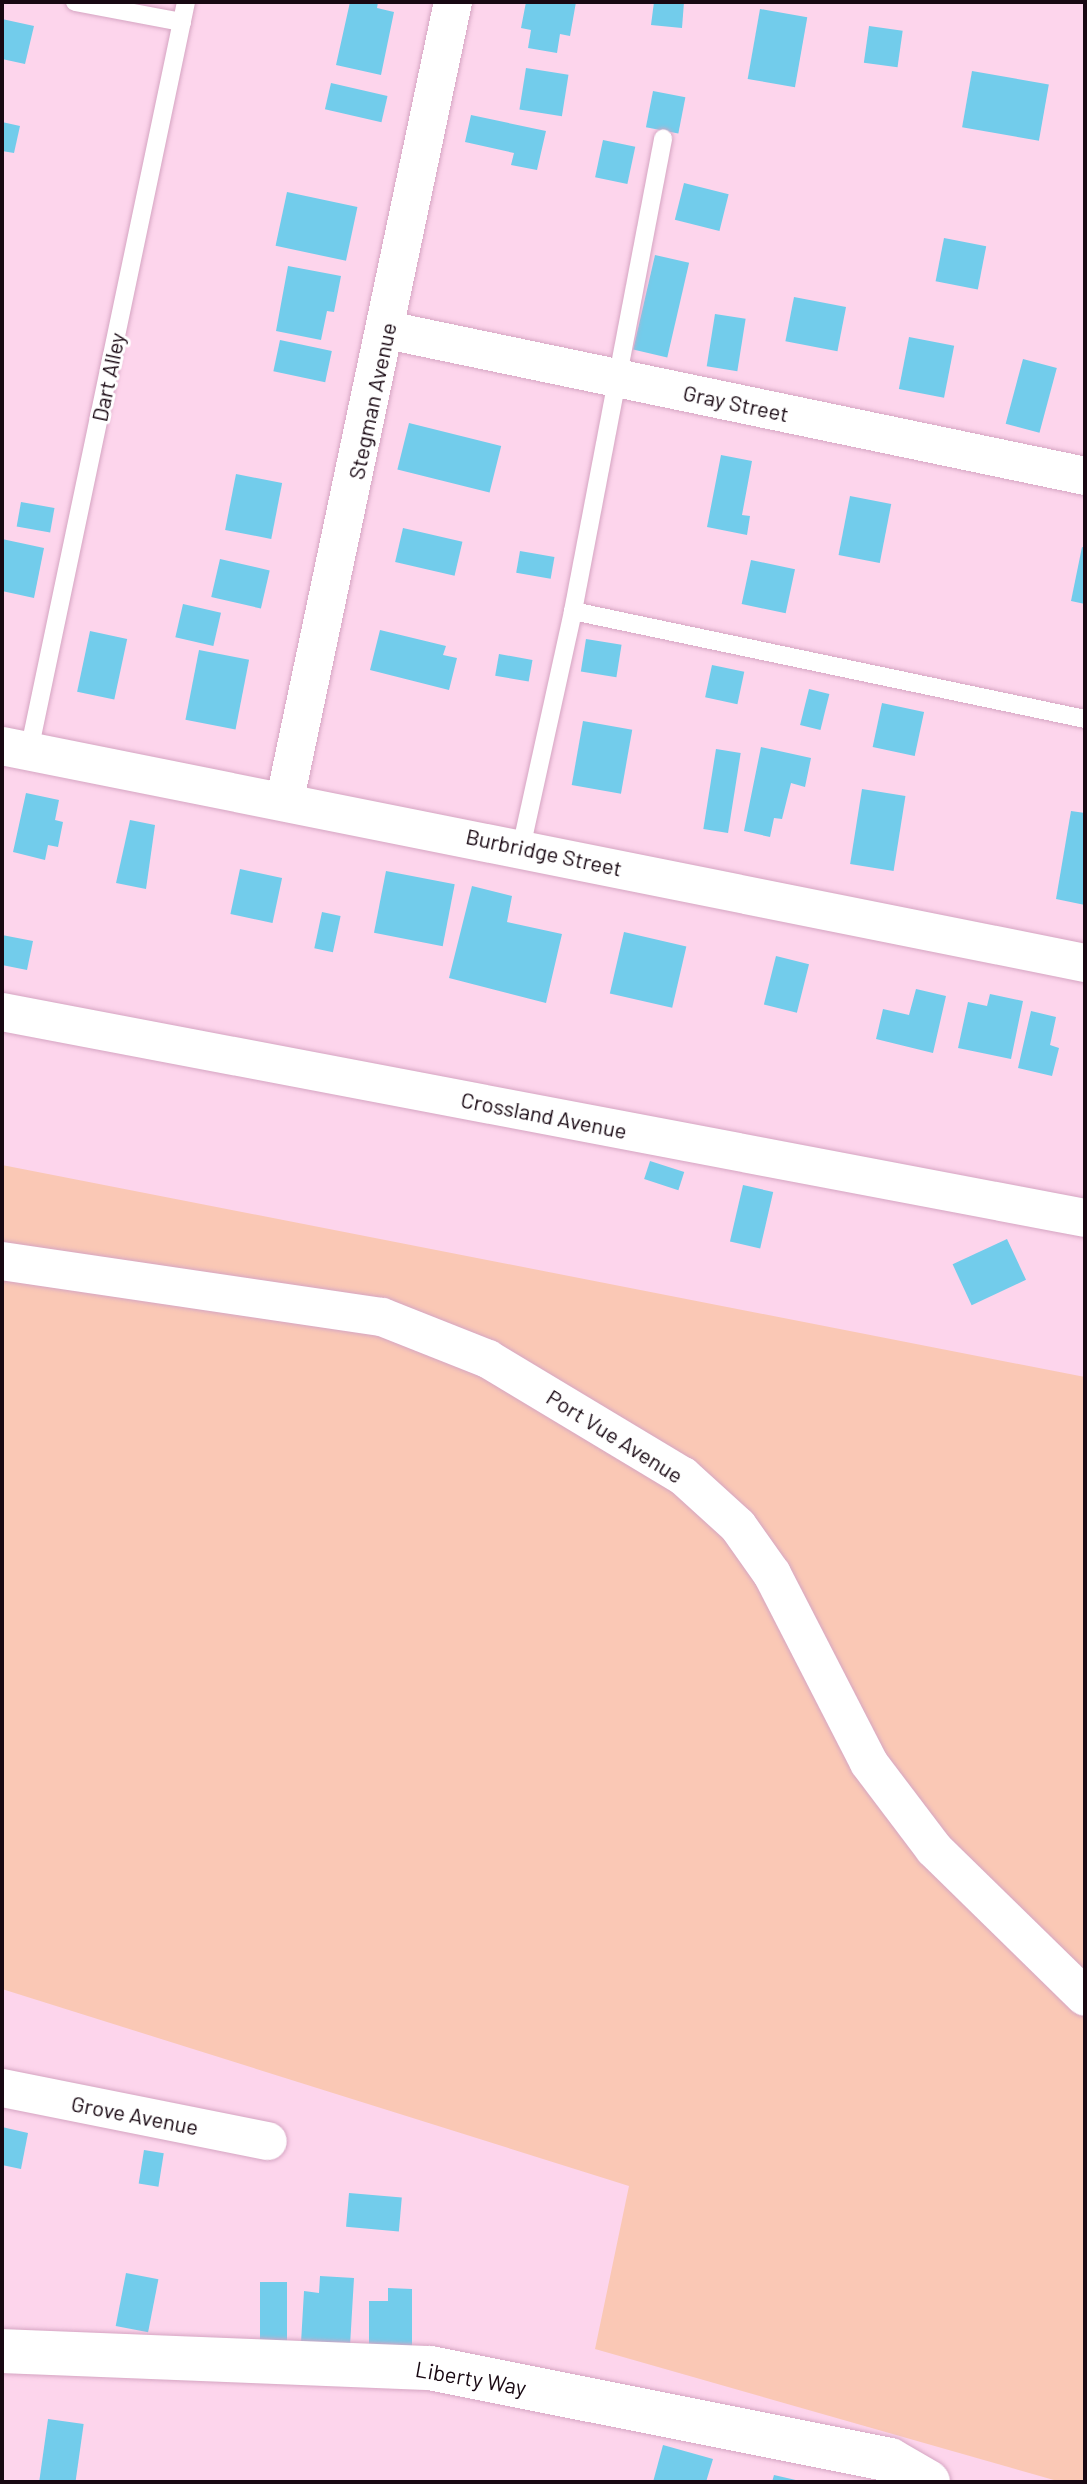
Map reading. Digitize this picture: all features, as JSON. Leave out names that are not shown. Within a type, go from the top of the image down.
[{"type":"street","name":"Stegman Avenue","points":[[285,799],[387,330],[453,2]]},
{"type":"street","name":"Gray Street","points":[[387,330],[1085,476]]},
{"type":"street","name":"Burbridge Street","points":[[16,748],[285,799],[1085,963]]},
{"type":"street","name":"Crossland Avenue","points":[[2,1012],[1085,1218]]},
{"type":"street","name":"Port Vue Avenue","points":[[2,1261],[382,1317],[488,1359],[683,1476],[738,1526],[772,1574],[869,1763],[934,1849],[1085,1997]]},
{"type":"street","name":"Grove Avenue","points":[[2,2088],[268,2141]]},
{"type":"street","name":"Liberty Way","points":[[2,2351],[430,2368],[890,2460],[928,2482]]},
{"type":"lane","points":[[75,2],[182,22]]},
{"type":"lane","name":"Dart Alley","points":[[16,748],[186,2]]},
{"type":"lane","points":[[521,848],[573,611],[663,139]]},
{"type":"lane","points":[[573,611],[1085,719]]},
{"type":"shaded area","points":[[2,1165],[1085,1377],[1085,2482],[1061,2482],[595,2349],[629,2186],[2,1989]]},
{"type":"building","points":[[350,2],[378,2],[377,8],[394,12],[381,75],[336,65]]},
{"type":"building","points":[[526,2],[576,2],[570,36],[560,34],[557,53],[528,48],[531,30],[521,28]]},
{"type":"building","points":[[654,2],[684,2],[682,28],[651,25]]},
{"type":"building","points":[[760,9],[807,17],[795,87],[748,79]]},
{"type":"building","points":[[2,19],[34,26],[25,64],[2,59]]},
{"type":"building","points":[[869,26],[903,31],[898,67],[864,63]]},
{"type":"building","points":[[526,68],[568,75],[562,116],[519,109]]},
{"type":"building","points":[[972,71],[1049,85],[1039,141],[962,127]]},
{"type":"building","points":[[331,83],[388,96],[381,122],[325,109]]},
{"type":"building","points":[[653,91],[685,97],[678,134],[646,127]]},
{"type":"building","points":[[471,115],[546,131],[537,170],[511,165],[514,153],[465,142]]},
{"type":"building","points":[[2,122],[20,126],[14,153],[2,151]]},
{"type":"building","points":[[603,140],[635,147],[627,184],[595,177]]},
{"type":"building","points":[[684,183],[729,194],[719,231],[675,220]]},
{"type":"building","points":[[287,192],[357,207],[346,261],[276,246]]},
{"type":"building","points":[[944,238],[986,246],[978,289],[936,281]]},
{"type":"building","points":[[655,255],[689,263],[667,357],[633,350]]},
{"type":"building","points":[[288,266],[341,276],[334,312],[327,311],[321,340],[276,331]]},
{"type":"building","points":[[794,297],[846,307],[837,351],[785,341]]},
{"type":"building","points":[[715,314],[746,319],[737,371],[707,366]]},
{"type":"building","points":[[909,337],[954,346],[944,398],[899,389]]},
{"type":"building","points":[[280,340],[332,351],[325,382],[273,371]]},
{"type":"building","points":[[1023,359],[1057,368],[1039,433],[1006,424]]},
{"type":"building","points":[[409,423],[501,446],[490,493],[397,470]]},
{"type":"building","points":[[721,455],[752,461],[742,515],[750,516],[747,535],[707,527]]},
{"type":"building","points":[[236,474],[282,483],[271,539],[225,530]]},
{"type":"building","points":[[850,496],[891,504],[880,563],[839,555]]},
{"type":"building","points":[[21,502],[54,508],[50,533],[17,527]]},
{"type":"building","points":[[403,528],[462,542],[455,576],[395,562]]},
{"type":"building","points":[[2,539],[44,548],[34,598],[2,591]]},
{"type":"building","points":[[1082,547],[1085,548],[1085,604],[1071,601]]},
{"type":"building","points":[[520,551],[554,557],[551,579],[516,573]]},
{"type":"building","points":[[220,559],[270,570],[261,608],[211,597]]},
{"type":"building","points":[[751,560],[795,569],[786,613],[742,604]]},
{"type":"building","points":[[183,604],[221,613],[213,646],[175,637]]},
{"type":"building","points":[[380,630],[446,646],[443,655],[457,658],[449,690],[370,670]]},
{"type":"building","points":[[90,631],[127,639],[114,700],[77,692]]},
{"type":"building","points":[[586,639],[622,645],[616,677],[581,672]]},
{"type":"building","points":[[199,650],[249,660],[236,729],[185,720]]},
{"type":"building","points":[[499,654],[532,660],[529,682],[495,676]]},
{"type":"building","points":[[712,665],[744,672],[737,704],[705,697]]},
{"type":"building","points":[[809,689],[829,694],[820,730],[800,725]]},
{"type":"building","points":[[882,703],[924,712],[915,756],[873,747]]},
{"type":"building","points":[[583,721],[632,730],[621,794],[572,785]]},
{"type":"building","points":[[761,747],[811,758],[805,787],[791,783],[782,819],[774,818],[770,837],[744,831]]},
{"type":"building","points":[[716,749],[741,753],[728,833],[703,829]]},
{"type":"building","points":[[862,789],[905,796],[894,871],[850,864]]},
{"type":"building","points":[[26,793],[59,800],[55,820],[63,822],[58,847],[48,845],[45,860],[13,852]]},
{"type":"building","points":[[1071,811],[1085,813],[1085,905],[1056,899]]},
{"type":"building","points":[[130,820],[155,825],[146,889],[116,883]]},
{"type":"building","points":[[240,869],[282,878],[272,923],[230,914]]},
{"type":"building","points":[[386,871],[455,884],[443,946],[374,933]]},
{"type":"building","points":[[472,886],[512,896],[507,922],[562,934],[546,1003],[449,978]]},
{"type":"building","points":[[322,912],[341,916],[333,952],[314,948]]},
{"type":"building","points":[[624,932],[686,946],[672,1008],[610,993]]},
{"type":"building","points":[[2,935],[33,941],[27,970],[2,965]]},
{"type":"building","points":[[776,956],[809,964],[797,1013],[764,1005]]},
{"type":"building","points":[[916,989],[946,996],[933,1053],[876,1039],[883,1009],[909,1015]]},
{"type":"building","points":[[990,994],[1023,1001],[1011,1059],[958,1048],[968,1002],[987,1006]]},
{"type":"building","points":[[1031,1011],[1056,1017],[1050,1045],[1059,1048],[1052,1076],[1018,1068]]},
{"type":"building","points":[[650,1161],[684,1172],[678,1190],[644,1179]]},
{"type":"building","points":[[743,1185],[773,1192],[760,1248],[730,1242]]},
{"type":"building","points":[[1007,1239],[1026,1280],[972,1305],[953,1264]]},
{"type":"building","points":[[2,2127],[28,2133],[21,2169],[2,2165]]},
{"type":"building","points":[[144,2150],[164,2153],[158,2187],[139,2184]]},
{"type":"building","points":[[349,2193],[402,2198],[399,2231],[346,2227]]},
{"type":"building","points":[[126,2273],[158,2279],[148,2332],[116,2326]]},
{"type":"building","points":[[320,2276],[354,2278],[350,2346],[301,2343],[304,2291],[319,2293]]},
{"type":"building","points":[[260,2282],[287,2282],[287,2349],[260,2349]]},
{"type":"building","points":[[388,2288],[412,2289],[412,2359],[369,2359],[369,2301],[388,2301]]},
{"type":"building","points":[[48,2419],[84,2424],[75,2482],[39,2482]]},
{"type":"building","points":[[663,2445],[713,2459],[706,2482],[653,2482]]},
{"type":"building","points":[[774,2475],[800,2481],[800,2482],[772,2482]]}]
